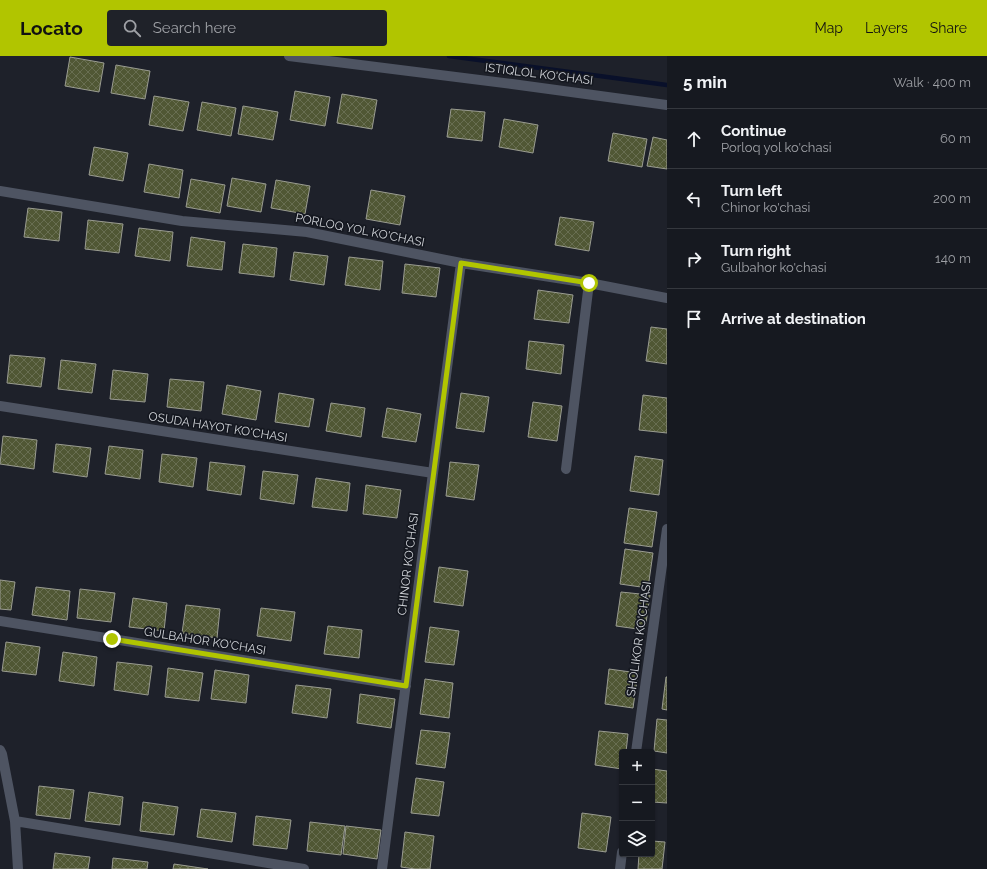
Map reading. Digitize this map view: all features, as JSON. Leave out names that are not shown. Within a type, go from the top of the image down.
[{"type":"street","name":"ISTIQLOL KO'CHASI","points":[[289,56],[667,105]]},
{"type":"street","name":"PORLOQ YOL KO'CHASI","points":[[0,190],[182,221],[307,232],[461,263],[589,283],[667,298]]},
{"type":"street","name":"CHINOR KO'CHASI","points":[[382,869],[461,263]]},
{"type":"street","points":[[566,469],[589,283]]},
{"type":"street","name":"OSUDA HAYOT KO'CHASI","points":[[0,406],[433,473]]},
{"type":"street","name":"SHOLIKOR KO'CHASI","points":[[636,749],[667,530]]},
{"type":"street","name":"GULBAHOR KO'CHASI","points":[[0,622],[406,686]]},
{"type":"street","points":[[0,750],[15,821],[18,869]]},
{"type":"street","points":[[15,821],[304,869]]},
{"type":"street","points":[[620,869],[621,857]]},
{"type":"building","points":[[70,57],[104,63],[99,92],[65,86]]},
{"type":"building","points":[[116,65],[150,71],[145,99],[111,93]]},
{"type":"building","points":[[295,91],[330,97],[325,126],[290,120]]},
{"type":"building","points":[[342,94],[377,100],[372,129],[337,123]]},
{"type":"building","points":[[154,96],[189,102],[183,131],[149,125]]},
{"type":"building","points":[[202,102],[236,108],[231,136],[197,130]]},
{"type":"building","points":[[243,106],[278,112],[273,140],[238,134]]},
{"type":"building","points":[[451,109],[485,112],[482,141],[447,137]]},
{"type":"building","points":[[504,119],[538,125],[533,153],[499,147]]},
{"type":"building","points":[[613,133],[647,139],[642,167],[608,161]]},
{"type":"building","points":[[653,137],[667,140],[667,169],[647,166]]},
{"type":"building","points":[[94,147],[128,153],[123,181],[89,175]]},
{"type":"building","points":[[149,164],[183,170],[179,198],[144,192]]},
{"type":"building","points":[[232,178],[266,184],[261,212],[227,206]]},
{"type":"building","points":[[191,179],[225,185],[220,213],[186,207]]},
{"type":"building","points":[[276,180],[310,186],[305,214],[271,208]]},
{"type":"building","points":[[371,190],[405,196],[400,225],[366,219]]},
{"type":"building","points":[[28,208],[62,212],[59,241],[24,237]]},
{"type":"building","points":[[560,217],[594,222],[589,251],[555,245]]},
{"type":"building","points":[[88,220],[123,224],[119,253],[85,249]]},
{"type":"building","points":[[139,228],[173,232],[170,261],[135,256]]},
{"type":"building","points":[[191,237],[225,242],[222,270],[187,266]]},
{"type":"building","points":[[243,244],[277,248],[274,277],[239,273]]},
{"type":"building","points":[[294,252],[328,256],[324,285],[290,280]]},
{"type":"building","points":[[349,257],[383,261],[380,290],[345,285]]},
{"type":"building","points":[[405,264],[440,268],[436,297],[402,293]]},
{"type":"building","points":[[538,290],[573,295],[569,323],[534,319]]},
{"type":"building","points":[[651,327],[667,329],[667,364],[646,361]]},
{"type":"building","points":[[529,341],[564,345],[561,374],[526,369]]},
{"type":"building","points":[[10,355],[45,358],[41,387],[7,383]]},
{"type":"building","points":[[61,360],[96,364],[92,393],[58,389]]},
{"type":"building","points":[[113,370],[148,374],[145,402],[110,399]]},
{"type":"building","points":[[170,379],[204,382],[201,411],[167,407]]},
{"type":"building","points":[[227,385],[261,391],[256,420],[222,414]]},
{"type":"building","points":[[279,393],[314,399],[309,427],[275,422]]},
{"type":"building","points":[[461,393],[489,397],[484,432],[456,428]]},
{"type":"building","points":[[643,395],[667,398],[667,433],[639,430]]},
{"type":"building","points":[[533,402],[562,406],[557,441],[528,437]]},
{"type":"building","points":[[331,403],[365,408],[361,437],[326,431]]},
{"type":"building","points":[[387,408],[421,414],[416,442],[382,437]]},
{"type":"building","points":[[3,436],[37,440],[34,469],[0,464]]},
{"type":"building","points":[[56,444],[91,448],[87,477],[53,472]]},
{"type":"building","points":[[109,446],[143,450],[140,479],[105,474]]},
{"type":"building","points":[[162,454],[197,458],[193,487],[159,482]]},
{"type":"building","points":[[635,456],[663,460],[659,495],[630,491]]},
{"type":"building","points":[[210,462],[245,466],[241,495],[207,490]]},
{"type":"building","points":[[450,462],[479,465],[474,500],[446,496]]},
{"type":"building","points":[[263,471],[298,475],[294,504],[260,499]]},
{"type":"building","points":[[316,478],[350,483],[347,511],[312,507]]},
{"type":"building","points":[[366,485],[401,490],[397,518],[363,514]]},
{"type":"building","points":[[629,508],[657,512],[652,547],[624,543]]},
{"type":"building","points":[[625,549],[653,553],[648,588],[620,584]]},
{"type":"building","points":[[439,567],[468,571],[463,606],[434,602]]},
{"type":"building","points":[[0,580],[15,582],[11,610],[0,609]]},
{"type":"building","points":[[36,587],[70,591],[67,620],[32,615]]},
{"type":"building","points":[[80,589],[115,593],[111,622],[77,618]]},
{"type":"building","points":[[621,592],[650,595],[645,630],[616,626]]},
{"type":"building","points":[[133,598],[167,603],[164,631],[129,627]]},
{"type":"building","points":[[186,605],[220,609],[217,638],[182,633]]},
{"type":"building","points":[[261,608],[295,612],[291,641],[257,636]]},
{"type":"building","points":[[328,626],[362,630],[359,658],[324,654]]},
{"type":"building","points":[[430,627],[459,631],[454,665],[425,662]]},
{"type":"building","points":[[6,642],[40,647],[36,675],[2,671]]},
{"type":"building","points":[[63,652],[97,657],[94,686],[59,681]]},
{"type":"building","points":[[117,662],[152,666],[148,695],[114,690]]},
{"type":"building","points":[[168,668],[203,673],[199,701],[165,697]]},
{"type":"building","points":[[609,669],[638,673],[633,708],[605,704]]},
{"type":"building","points":[[215,670],[249,675],[246,703],[211,699]]},
{"type":"building","points":[[667,677],[667,710],[662,709]]},
{"type":"building","points":[[425,679],[453,683],[449,718],[420,714]]},
{"type":"building","points":[[296,685],[331,689],[327,718],[292,713]]},
{"type":"building","points":[[360,694],[395,699],[391,728],[357,723]]},
{"type":"building","points":[[657,719],[667,720],[667,753],[655,751]]},
{"type":"building","points":[[421,730],[450,733],[445,768],[416,764]]},
{"type":"building","points":[[599,731],[628,734],[626,749],[619,749],[619,769],[595,765]]},
{"type":"building","points":[[655,769],[667,771],[667,803],[655,802]]},
{"type":"building","points":[[416,778],[444,782],[439,816],[411,813]]},
{"type":"building","points":[[39,786],[74,790],[70,819],[36,815]]},
{"type":"building","points":[[89,792],[123,797],[120,825],[85,821]]},
{"type":"building","points":[[143,802],[178,807],[174,835],[140,831]]},
{"type":"building","points":[[201,809],[236,813],[232,842],[197,837]]},
{"type":"building","points":[[582,813],[611,817],[606,852],[578,848]]},
{"type":"building","points":[[256,816],[291,820],[287,849],[253,845]]},
{"type":"building","points":[[310,822],[345,826],[341,855],[307,851]]},
{"type":"building","points":[[346,826],[381,830],[377,859],[343,854]]},
{"type":"building","points":[[405,832],[434,836],[430,869],[401,867]]},
{"type":"building","points":[[655,841],[665,842],[662,869],[638,869],[639,857],[655,857]]},
{"type":"building","points":[[55,853],[90,857],[88,869],[53,869]]},
{"type":"building","points":[[113,858],[148,862],[147,869],[112,869]]},
{"type":"building","points":[[174,864],[208,869],[173,869]]},
{"type":"waterway","points":[[449,56],[667,85]]},
{"type":"route","points":[[112,639],[406,686],[461,263],[589,283]]}]
